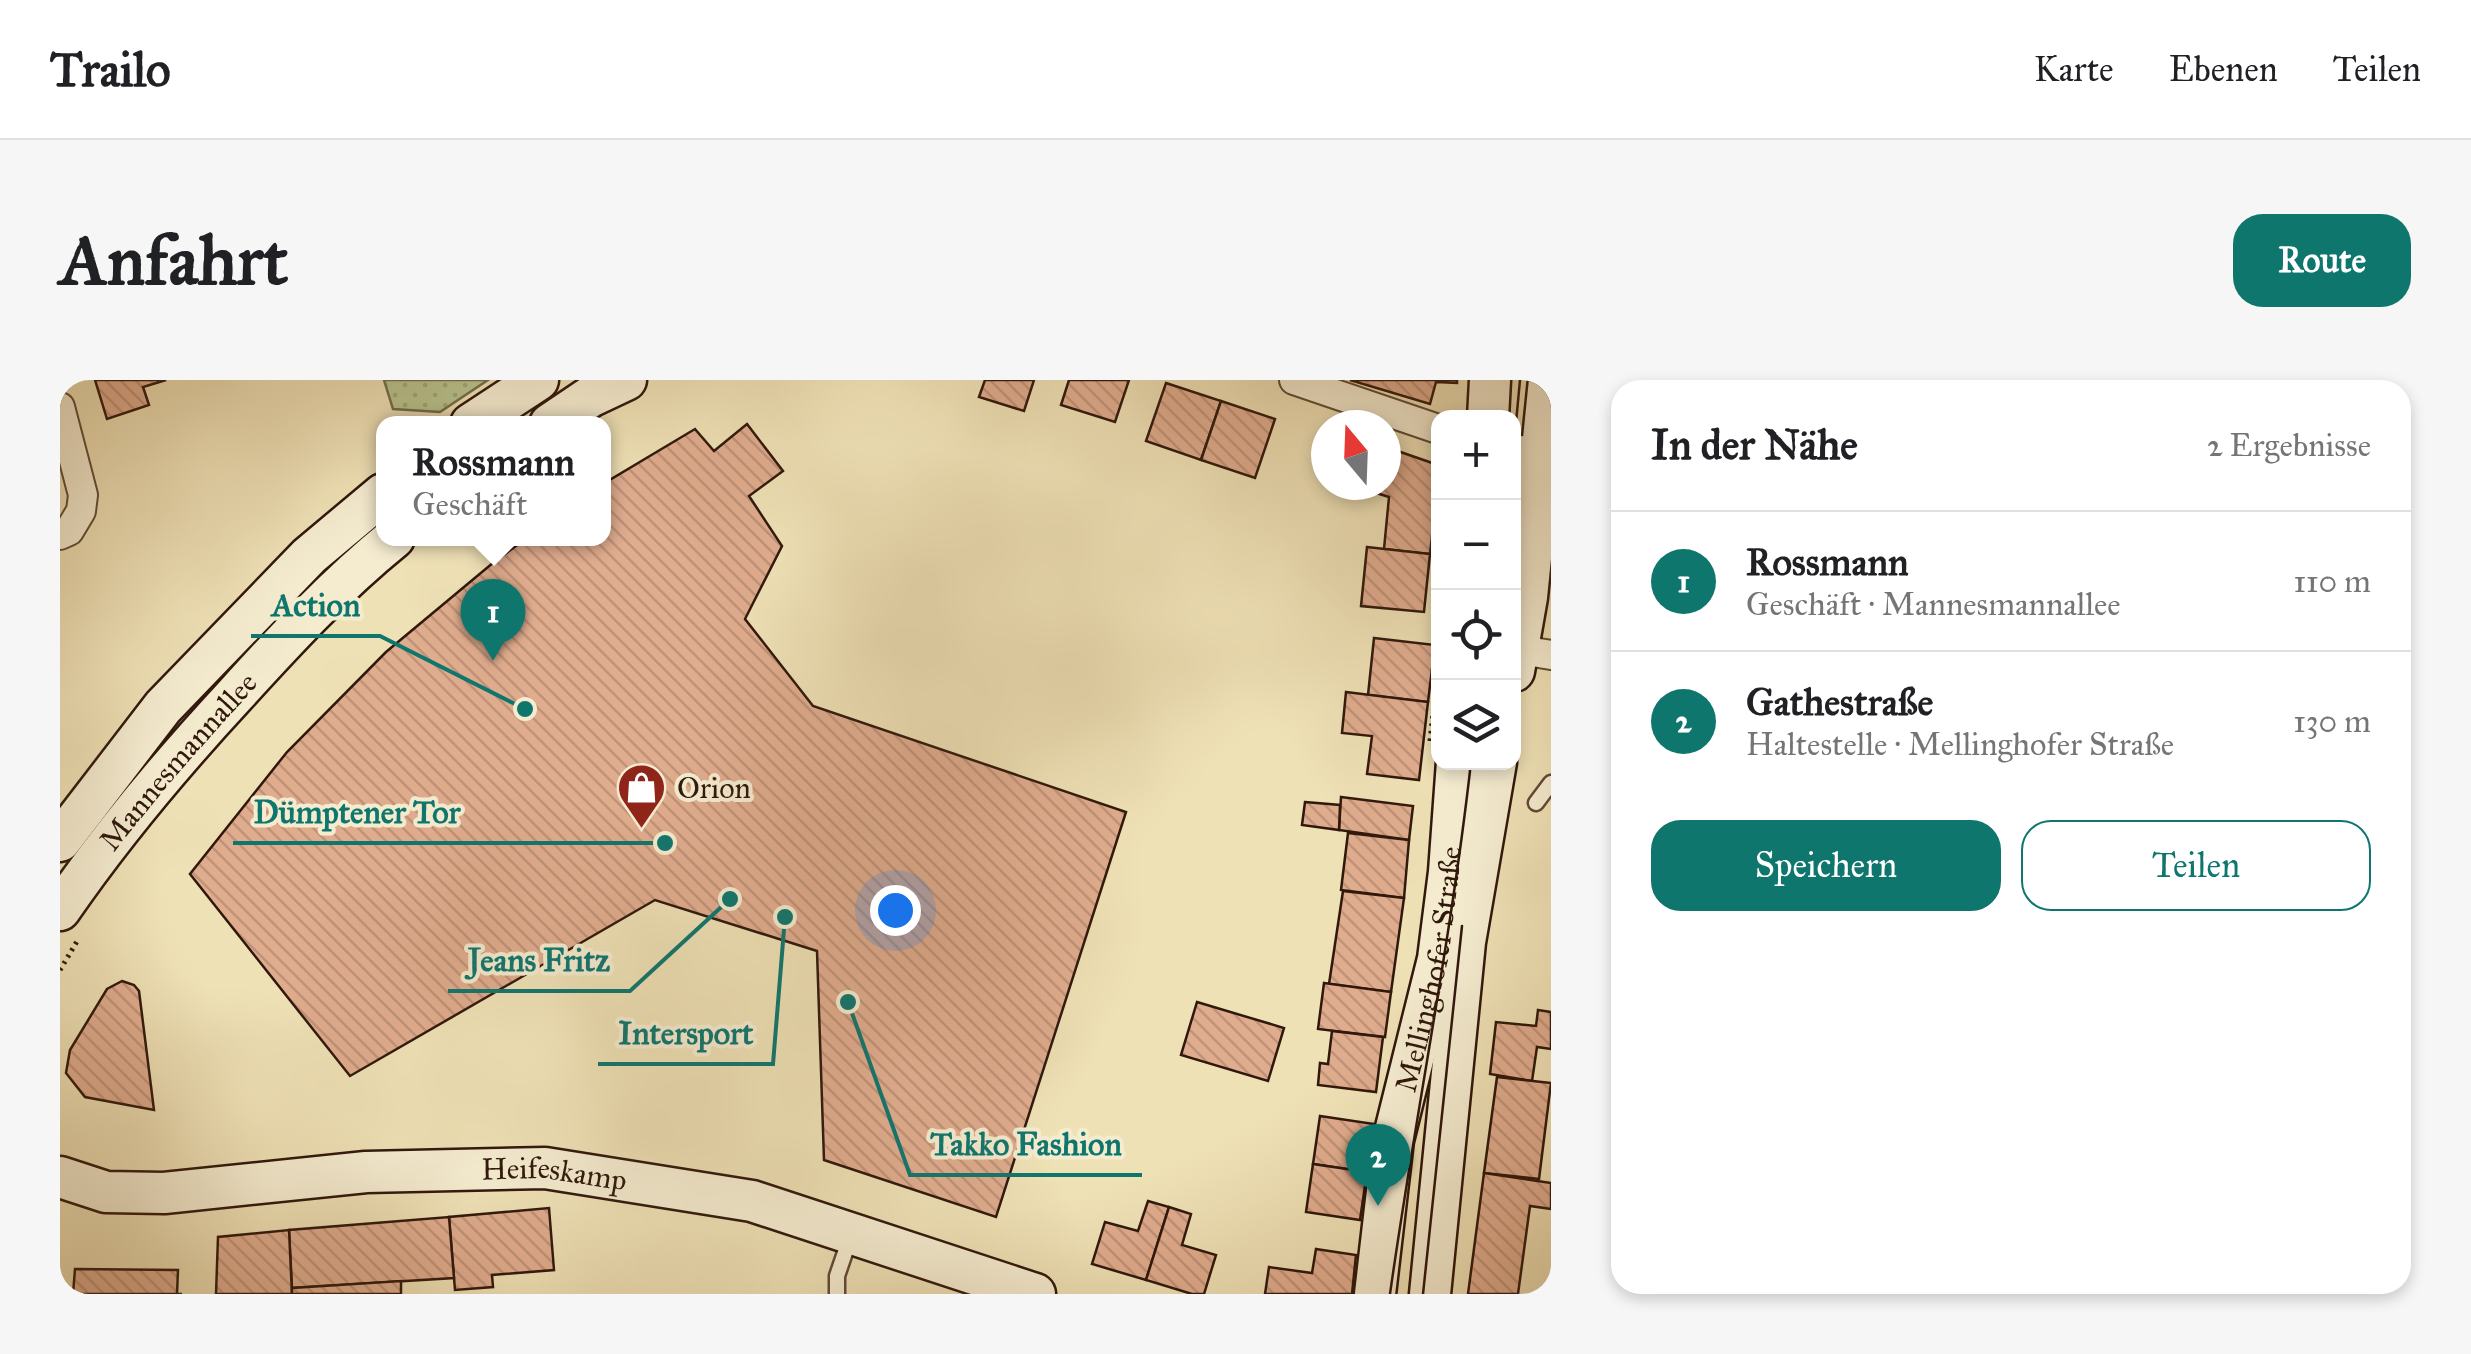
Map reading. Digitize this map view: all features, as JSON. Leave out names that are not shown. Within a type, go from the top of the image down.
[{"type":"street","points":[[482,416],[538,380]]},
{"type":"street","points":[[562,416],[626,380]]},
{"type":"street","points":[[1294,380],[1431,427]]},
{"type":"street","points":[[1488,410],[1490,380]]},
{"type":"street","points":[[1524,656],[1527,451],[1549,380]]},
{"type":"street","points":[[60,407],[82,494],[81,512],[69,531],[60,534]]},
{"type":"street","name":"Mannesmannallee","points":[[60,841],[163,707],[309,556],[376,500]]},
{"type":"street","name":"Mannesmannallee","points":[[60,910],[109,839],[189,745],[278,648],[384,546]]},
{"type":"street","name":"Mellinghofer Straße","points":[[1375,1294],[1393,1140],[1438,959],[1450,872],[1456,770]]},
{"type":"street","name":"Mellinghofer Straße","points":[[1430,1294],[1466,942],[1495,770]]},
{"type":"street","points":[[1402,1294],[1418,1184],[1413,1127],[1404,1094]]},
{"type":"street","name":"Heifeskamp","points":[[60,1177],[106,1192],[164,1193],[366,1172],[545,1168],[752,1202],[1034,1294]]},
{"type":"lane","points":[[1536,803],[1551,783]]},
{"type":"lane","points":[[837,1294],[836,1276],[851,1234]]},
{"type":"green space","points":[[384,380],[488,380],[440,412],[393,409]]},
{"type":"building","points":[[95,380],[166,380],[143,387],[149,405],[107,419]]},
{"type":"building","points":[[985,380],[1034,380],[1024,411],[979,397]]},
{"type":"building","points":[[1069,380],[1129,380],[1115,422],[1061,405]]},
{"type":"building","points":[[1350,380],[1457,380],[1457,383],[1436,382],[1430,404]]},
{"type":"building","points":[[1166,383],[1221,401],[1201,460],[1146,441]]},
{"type":"building","points":[[1221,401],[1275,419],[1255,478],[1201,460]]},
{"type":"building","points":[[747,424],[783,471],[749,496],[782,546],[745,619],[813,706],[1126,812],[996,1217],[824,1160],[817,951],[655,900],[350,1076],[190,874],[287,752],[386,652],[494,562],[516,546],[611,546],[611,479],[695,429],[714,451]]},
{"type":"building","points":[[1401,452],[1431,463],[1430,554],[1384,549],[1389,500],[1401,500]]},
{"type":"building","points":[[1367,547],[1430,554],[1424,612],[1361,606]]},
{"type":"building","points":[[1374,638],[1431,645],[1428,702],[1368,695]]},
{"type":"building","points":[[1346,692],[1428,702],[1419,780],[1367,774],[1372,736],[1342,733]]},
{"type":"building","points":[[1341,797],[1413,806],[1409,840],[1339,830]]},
{"type":"building","points":[[1305,802],[1340,805],[1339,830],[1302,825]]},
{"type":"building","points":[[1348,833],[1409,840],[1404,898],[1341,890]]},
{"type":"building","points":[[1343,891],[1404,898],[1391,992],[1329,984]]},
{"type":"building","points":[[122,981],[139,991],[154,1110],[85,1097],[66,1073],[70,1050],[107,989]]},
{"type":"building","points":[[1324,983],[1391,992],[1385,1037],[1318,1029]]},
{"type":"building","points":[[1197,1002],[1284,1028],[1268,1081],[1181,1055]]},
{"type":"building","points":[[1538,1010],[1551,1012],[1551,1049],[1537,1047],[1532,1081],[1490,1074],[1496,1022],[1536,1026]]},
{"type":"building","points":[[1332,1031],[1383,1037],[1376,1092],[1318,1085],[1320,1063],[1328,1064]]},
{"type":"building","points":[[1497,1077],[1551,1083],[1539,1179],[1484,1173]]},
{"type":"building","points":[[1320,1116],[1374,1124],[1367,1172],[1313,1164]]},
{"type":"building","points":[[1313,1164],[1367,1172],[1360,1220],[1306,1212]]},
{"type":"building","points":[[1484,1173],[1551,1183],[1551,1209],[1530,1206],[1518,1294],[1468,1294]]},
{"type":"building","points":[[1148,1201],[1169,1207],[1146,1280],[1092,1264],[1105,1222],[1138,1231]]},
{"type":"building","points":[[1169,1207],[1191,1214],[1182,1245],[1216,1255],[1204,1294],[1146,1280]]},
{"type":"building","points":[[549,1208],[554,1270],[492,1275],[493,1287],[455,1290],[449,1217]]},
{"type":"building","points":[[449,1217],[454,1278],[292,1288],[289,1230]]},
{"type":"building","points":[[289,1230],[292,1294],[216,1294],[218,1237]]},
{"type":"building","points":[[1316,1249],[1356,1255],[1352,1294],[1265,1294],[1269,1267],[1312,1273]]},
{"type":"building","points":[[75,1269],[178,1270],[177,1294],[73,1294]]},
{"type":"building","points":[[401,1281],[401,1294],[292,1294],[292,1288]]},
{"type":"tram line","points":[[1517,410],[1520,380]]},
{"type":"tram line","points":[[1390,1294],[1470,770]]},
{"type":"tram line","points":[[1423,1294],[1462,926]]},
{"type":"place","name":"Rossmann","points":[[493,661]]},
{"type":"place","name":"Action","points":[[525,709]]},
{"type":"place","name":"Orion","points":[[642,830]]},
{"type":"place","name":"Dümptener Tor","points":[[665,843]]},
{"type":"place","name":"Jeans Fritz","points":[[730,899]]},
{"type":"place","name":"Intersport","points":[[785,917]]},
{"type":"place","name":"Takko Fashion","points":[[848,1002]]},
{"type":"place","name":"Gathestraße","points":[[1378,1206]]}]
